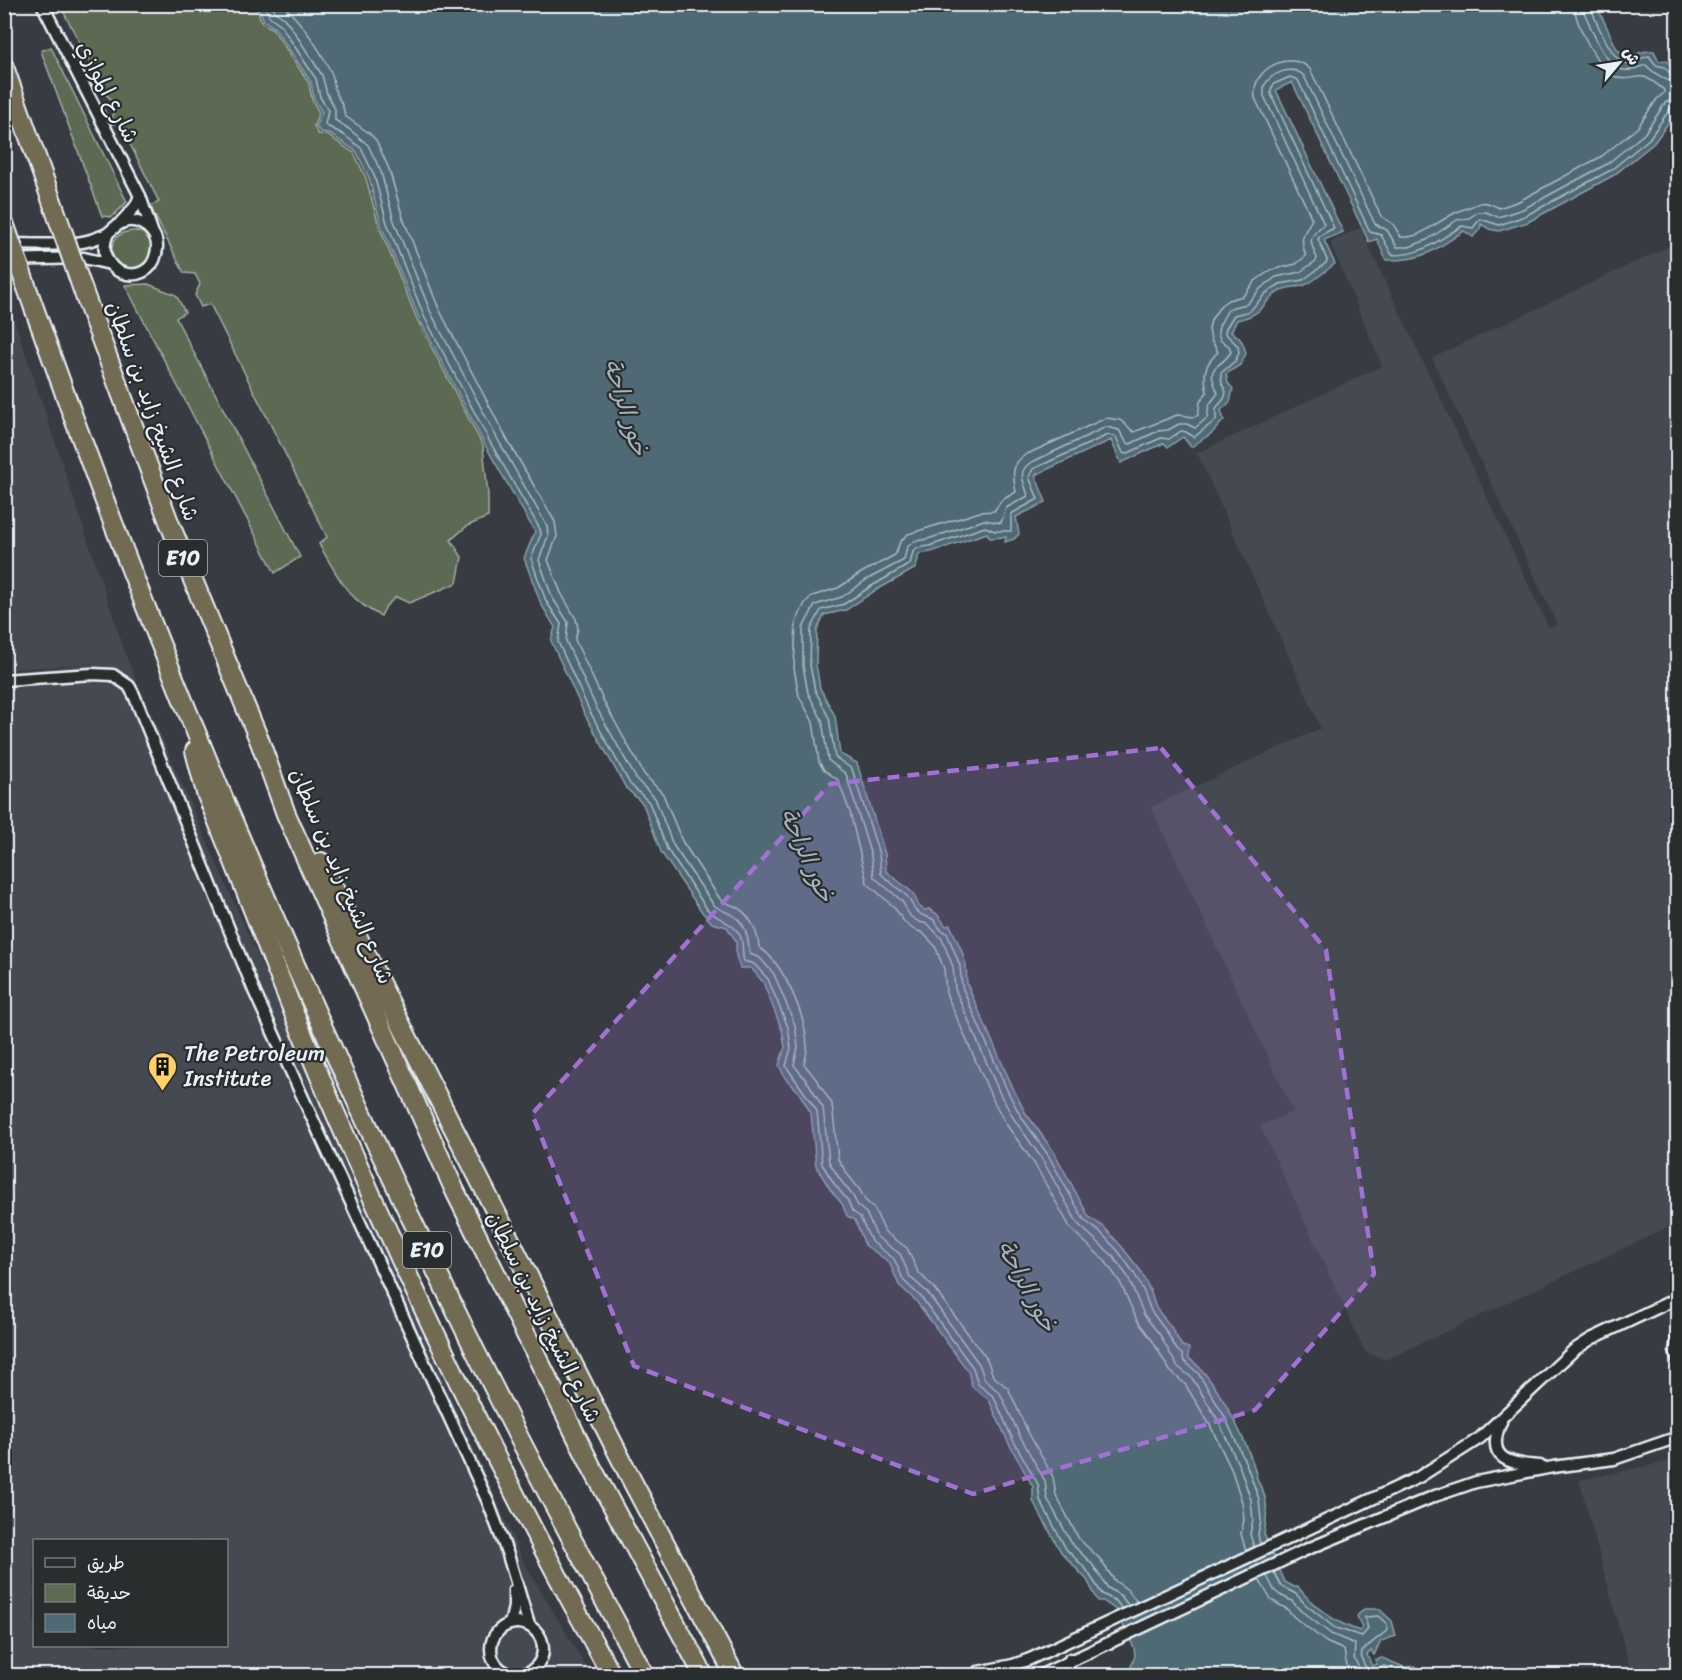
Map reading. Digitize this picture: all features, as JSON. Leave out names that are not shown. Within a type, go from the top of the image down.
[{"type":"highway","name":"شارع الشيخ زايد بن سلطان","points":[[4,67],[86,299],[169,522],[260,742],[286,814],[455,1191],[591,1466],[704,1676]]},
{"type":"highway","name":"E10","points":[[4,223],[73,417],[194,728],[325,1033],[464,1329],[645,1676]]},
{"type":"highway","points":[[194,728],[195,750],[206,793],[334,1110],[440,1341],[536,1535],[612,1676]]},
{"type":"highway","points":[[260,742],[626,1469],[735,1676]]},
{"type":"street","name":"شارع الموازي","points":[[42,4],[140,196],[152,232]]},
{"type":"street","points":[[4,244],[82,242],[108,233],[128,216],[140,196]]},
{"type":"street","points":[[108,233],[104,249],[110,264],[119,272],[132,275],[151,266],[156,258],[157,249],[152,232],[137,222],[128,221],[119,224]]},
{"type":"street","points":[[4,260],[84,258],[110,264]]},
{"type":"street","points":[[4,680],[92,674],[109,680],[134,695],[255,993],[488,1502],[529,1625],[539,1635],[543,1647],[536,1666],[531,1670],[516,1674],[509,1673],[498,1666],[492,1651],[496,1634],[510,1624],[529,1625]]},
{"type":"street","points":[[978,1672],[1030,1659],[1419,1477],[1480,1438],[1574,1350],[1591,1339],[1677,1298]]},
{"type":"street","points":[[1677,1334],[1675,1351],[1677,1360]]},
{"type":"street","points":[[1503,1416],[1495,1445],[1501,1456],[1510,1462],[1552,1467]]},
{"type":"street","points":[[1039,1676],[1070,1659],[1303,1551],[1408,1506],[1476,1482],[1552,1467],[1614,1459],[1677,1437]]},
{"type":"street","points":[[510,1624],[514,1607],[514,1575]]},
{"type":"street","points":[[1065,1676],[1070,1659]]},
{"type":"highlighted area","points":[[1161,748],[1326,950],[1374,1274],[1255,1410],[973,1494],[634,1366],[532,1114],[830,784]]},
{"type":"shaded area","points":[[1360,228],[1549,628],[1557,624],[1432,358],[1678,242],[1677,1223],[1386,1360],[1365,1352],[1260,1126],[1293,1111],[1151,807],[1321,728],[1197,453],[1382,366],[1330,242]]},
{"type":"shaded area","points":[[4,289],[128,661],[524,1562],[591,1675],[5,1675],[5,673],[96,663],[5,670]]},
{"type":"shaded area","points":[[1677,1460],[1677,1675],[1632,1675],[1579,1480]]},
{"type":"green space","points":[[60,5],[256,5],[262,23],[273,29],[309,83],[312,100],[319,112],[314,126],[318,134],[327,135],[354,153],[366,178],[379,226],[417,319],[483,446],[488,517],[467,526],[451,540],[462,557],[457,583],[409,603],[396,597],[386,606],[381,616],[369,610],[344,586],[319,544],[327,537],[210,304],[201,307],[195,295],[200,284],[195,274],[184,273],[150,206],[159,202],[119,122],[111,125],[113,108],[110,98],[88,82],[97,76]]},
{"type":"green space","points":[[51,47],[127,202],[112,217],[102,216],[41,51]]},
{"type":"green space","points":[[136,231],[143,233],[151,242],[152,261],[130,273],[113,261],[112,249],[119,235]]},
{"type":"green space","points":[[148,284],[176,295],[185,312],[176,318],[300,557],[275,573],[125,285]]},
{"type":"water","name":"خور الراحة","points":[[1596,4],[1617,49],[1625,56],[1654,51],[1659,61],[1667,60],[1677,74],[1678,107],[1654,143],[1614,175],[1528,222],[1499,231],[1481,224],[1473,237],[1464,231],[1428,253],[1410,259],[1386,260],[1377,239],[1369,242],[1292,82],[1276,90],[1343,232],[1324,240],[1335,264],[1309,283],[1287,288],[1275,294],[1259,311],[1237,320],[1231,332],[1242,341],[1246,354],[1240,365],[1226,374],[1228,383],[1233,389],[1230,402],[1221,410],[1224,420],[1212,433],[1191,447],[1183,437],[1168,447],[1164,443],[1121,463],[1111,440],[1035,475],[1046,502],[1016,517],[1019,534],[1014,539],[1005,542],[1006,537],[990,538],[987,533],[919,554],[916,568],[846,610],[824,615],[817,630],[816,664],[820,688],[835,716],[840,754],[857,763],[885,854],[886,871],[913,893],[919,906],[937,914],[946,926],[950,925],[966,965],[967,984],[1025,1112],[1054,1152],[1089,1217],[1105,1228],[1140,1270],[1156,1308],[1182,1346],[1189,1348],[1188,1358],[1198,1366],[1217,1390],[1235,1421],[1264,1494],[1267,1511],[1264,1534],[1285,1582],[1298,1587],[1318,1608],[1334,1619],[1360,1631],[1362,1628],[1357,1616],[1364,1609],[1379,1609],[1392,1621],[1396,1636],[1381,1641],[1374,1655],[1371,1651],[1367,1655],[1372,1666],[1377,1664],[1375,1660],[1382,1658],[1404,1667],[1415,1666],[1418,1675],[1135,1676],[1133,1670],[1130,1669],[1135,1656],[1134,1648],[1116,1610],[1103,1601],[1098,1601],[1087,1580],[1061,1552],[1033,1501],[1033,1487],[1008,1442],[989,1400],[972,1387],[968,1371],[916,1301],[899,1285],[889,1262],[865,1245],[855,1220],[847,1216],[842,1204],[816,1166],[811,1113],[798,1091],[785,1078],[779,1065],[785,1047],[782,1030],[763,982],[751,968],[740,968],[736,956],[736,941],[727,927],[712,923],[702,912],[661,852],[643,804],[626,788],[584,713],[551,641],[555,627],[541,604],[524,558],[535,532],[485,445],[419,318],[381,225],[369,178],[356,151],[328,133],[320,132],[316,126],[322,112],[314,99],[311,82],[275,28],[264,21],[258,5]]},
{"type":"place","name":"The Petroleum Institute","points":[[163,1092]]}]
